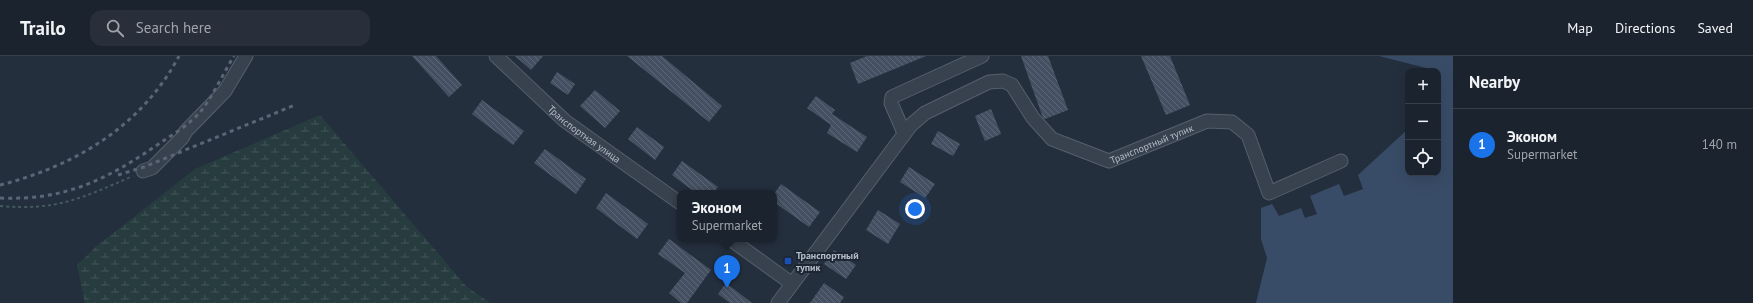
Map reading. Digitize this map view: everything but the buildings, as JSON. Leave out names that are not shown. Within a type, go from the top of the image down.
[{"type":"street","points":[[143,171],[152,168],[225,91],[246,56]]},
{"type":"street","name":"Транспортная улица","points":[[496,56],[565,120],[677,201]]},
{"type":"street","points":[[904,134],[891,103],[892,96],[982,56]]},
{"type":"street","name":"Транспортный тупик","points":[[791,283],[904,134],[925,113],[989,82],[1003,81],[1012,85],[1033,118],[1052,139],[1109,161],[1207,121],[1232,122],[1248,135],[1268,193],[1341,161]]},
{"type":"street","points":[[734,242],[791,283],[778,303]]},
{"type":"path","points":[[0,206],[41,208],[63,204],[84,198],[143,171]]},
{"type":"green space","points":[[320,115],[466,286],[490,303],[85,303],[77,265],[98,245],[195,169]]},
{"type":"water","points":[[1379,56],[1453,56],[1453,303],[1256,303],[1267,258],[1261,239],[1261,208],[1272,204],[1279,216],[1301,208],[1305,218],[1317,214],[1310,196],[1339,184],[1344,196],[1363,189],[1358,175],[1405,132],[1405,176],[1441,176],[1441,68],[1426,68]]},
{"type":"railway","points":[[0,185],[28,177],[54,167],[104,140],[126,123],[146,103],[164,81],[179,56]]},
{"type":"railway","points":[[0,198],[45,196],[65,191],[104,177],[141,156],[187,124],[201,111],[234,56]]},
{"type":"railway","points":[[118,175],[144,167],[295,105]]},
{"type":"place","name":"Транспортный тупик","points":[[788,261]]},
{"type":"place","name":"Эконом","points":[[727,288]]}]
